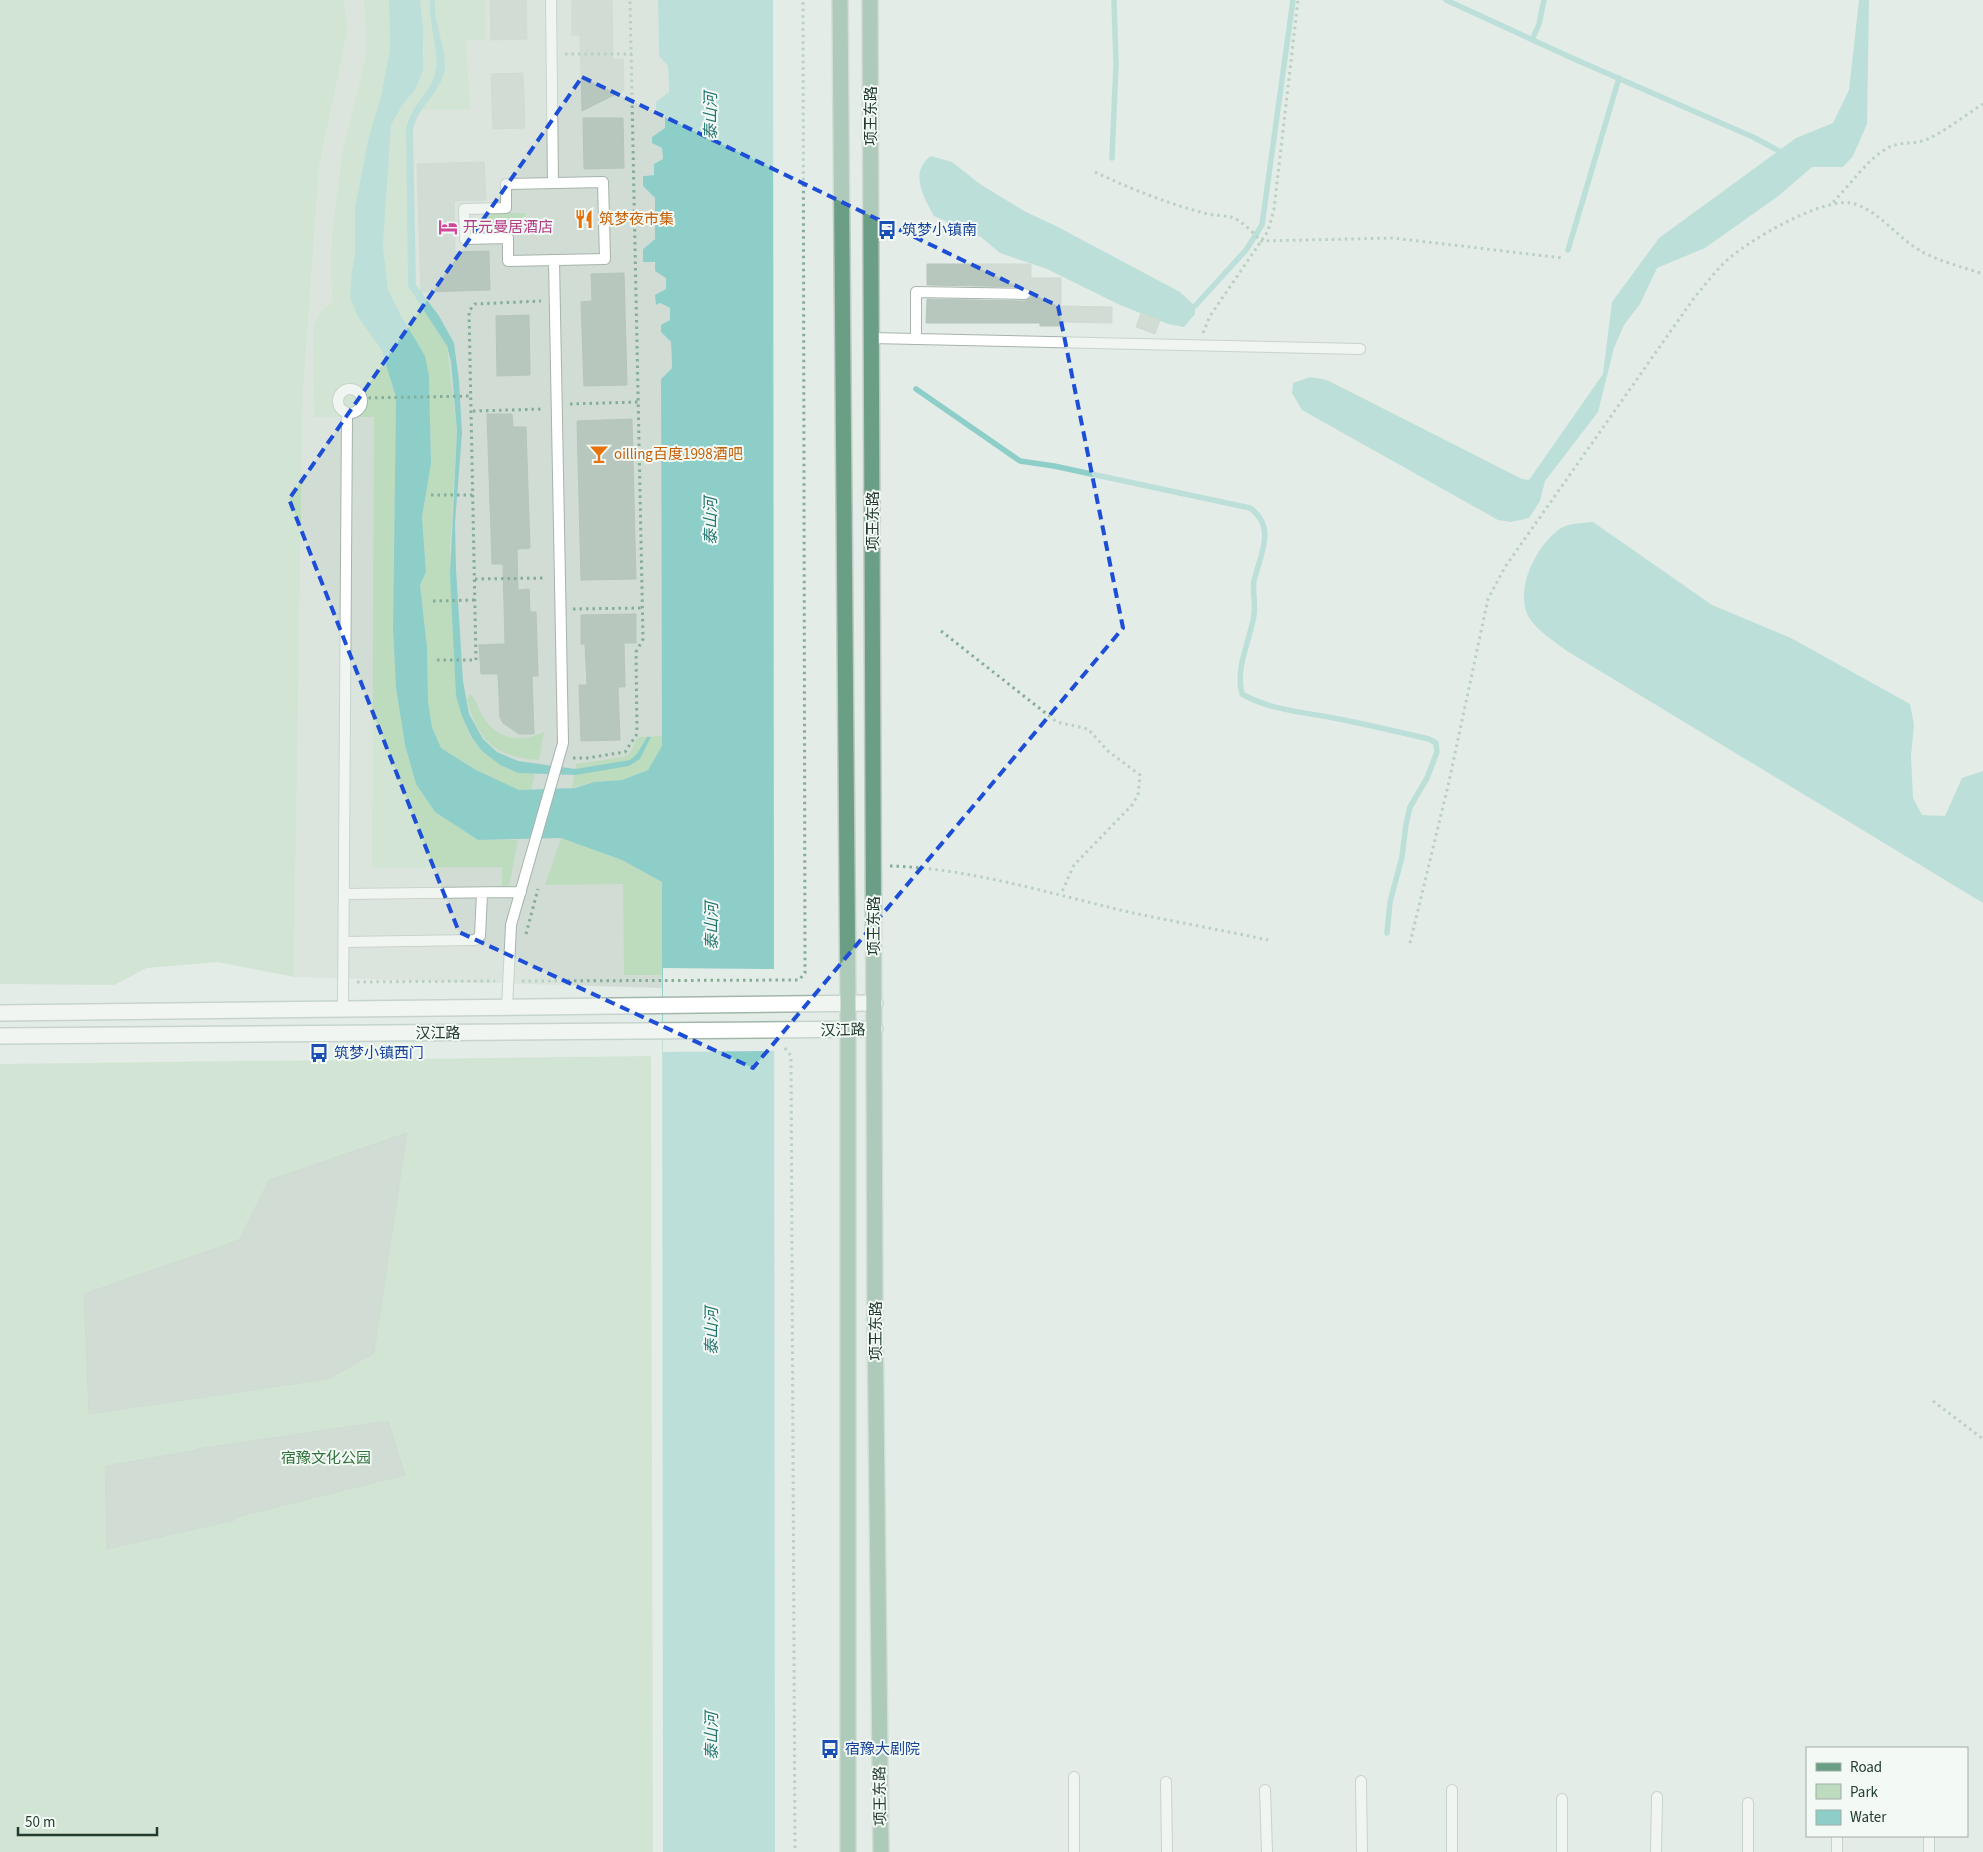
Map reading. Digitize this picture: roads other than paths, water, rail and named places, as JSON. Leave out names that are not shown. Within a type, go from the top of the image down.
[{"type":"main road","name":"项王东路","points":[[840,0],[848,1003],[848,1852]]},
{"type":"main road","name":"项王东路","points":[[870,0],[875,1317],[881,1852]]},
{"type":"street","name":"汉江路","points":[[0,1013],[874,1003]]},
{"type":"street","name":"汉江路","points":[[0,1036],[875,1029]]},
{"type":"lane","points":[[551,0],[553,183]]},
{"type":"lane","points":[[603,182],[605,259],[554,260],[508,261],[508,238],[465,239],[464,209],[506,208],[506,184],[603,182]]},
{"type":"lane","points":[[507,1007],[511,925],[563,743],[560,577],[553,408],[554,260]]},
{"type":"lane","points":[[916,340],[916,292],[1025,294]]},
{"type":"lane","points":[[872,338],[1360,349]]},
{"type":"lane","points":[[353,389],[362,398],[359,410],[347,413],[340,409],[338,402],[342,392],[353,389]]},
{"type":"lane","points":[[343,1009],[347,413]]},
{"type":"lane","points":[[344,942],[475,940],[480,936],[482,892]]},
{"type":"lane","points":[[344,894],[521,892]]},
{"type":"lane","points":[[1074,1778],[1074,1852]]},
{"type":"lane","points":[[1361,1781],[1362,1852]]},
{"type":"lane","points":[[1166,1782],[1167,1852]]},
{"type":"lane","points":[[1266,1790],[1267,1852]]},
{"type":"lane","points":[[1452,1790],[1452,1852]]},
{"type":"lane","points":[[1656,1852],[1657,1798]]},
{"type":"lane","points":[[1562,1799],[1562,1852]]},
{"type":"lane","points":[[1748,1803],[1748,1852]]},
{"type":"lane","points":[[1836,1837],[1836,1852]]},
{"type":"lane","points":[[1929,1837],[1929,1852]]},
{"type":"water","name":"泰山河","points":[[389,0],[420,0],[423,28],[423,70],[415,90],[403,104],[391,125],[383,246],[388,289],[400,314],[425,356],[429,376],[431,464],[422,517],[426,572],[420,585],[427,647],[428,701],[432,727],[441,748],[476,770],[519,790],[575,788],[594,782],[622,780],[648,770],[662,746],[661,379],[672,368],[671,342],[661,332],[661,325],[670,320],[670,308],[660,303],[656,305],[655,295],[666,289],[666,278],[655,271],[655,262],[643,262],[643,249],[655,239],[655,198],[643,186],[643,176],[654,175],[654,164],[663,159],[662,148],[652,143],[652,137],[665,128],[665,116],[656,109],[656,102],[669,92],[668,66],[659,56],[658,0],[773,0],[775,1852],[663,1852],[662,882],[622,860],[561,838],[478,840],[435,812],[416,784],[405,745],[396,688],[393,629],[396,397],[381,349],[358,317],[350,298],[355,256],[355,207],[369,136],[381,96],[390,50]]},
{"type":"water","points":[[430,0],[435,0],[436,19],[445,66],[441,81],[415,122],[413,130],[416,285],[439,316],[454,343],[459,381],[462,433],[455,523],[456,569],[463,681],[469,714],[483,739],[497,752],[518,761],[575,769],[630,760],[637,754],[647,737],[651,737],[640,759],[629,766],[576,775],[518,773],[500,765],[482,751],[472,738],[462,716],[456,696],[450,575],[457,431],[451,362],[447,346],[408,286],[406,130],[411,114],[434,78],[436,69],[437,62]]},
{"type":"water","points":[[1859,0],[1869,0],[1867,124],[1853,156],[1843,167],[1812,167],[1777,197],[1705,248],[1657,268],[1640,304],[1624,325],[1614,348],[1598,412],[1545,481],[1540,501],[1529,518],[1511,522],[1498,520],[1302,410],[1292,393],[1293,383],[1310,377],[1327,380],[1522,479],[1529,480],[1603,374],[1612,302],[1659,238],[1796,138],[1833,123],[1849,90]]},
{"type":"water","points":[[931,156],[952,162],[980,184],[1026,212],[1180,292],[1195,306],[1195,314],[1184,327],[1168,324],[1120,305],[1047,269],[1000,253],[981,237],[934,216],[922,192],[919,177],[924,162]]},
{"type":"water","points":[[1593,522],[1712,605],[1791,638],[1910,704],[1914,725],[1911,756],[1913,798],[1922,815],[1945,816],[1962,778],[1983,771],[1983,903],[1567,651],[1538,628],[1526,611],[1524,600],[1527,576],[1538,552],[1554,533],[1563,527]]},
{"type":"waterway","points":[[1112,158],[1116,64],[1114,0]]},
{"type":"waterway","points":[[1195,306],[1246,250],[1262,225],[1293,0]]},
{"type":"waterway","points":[[1446,0],[1572,58],[1753,137],[1779,151]]},
{"type":"waterway","points":[[1532,40],[1539,24],[1544,0]]},
{"type":"waterway","points":[[1568,250],[1619,78]]},
{"type":"waterway","points":[[916,389],[1020,461],[1054,466],[1250,508],[1258,516],[1263,524],[1265,533],[1254,581],[1254,615],[1240,674],[1242,694],[1277,708],[1339,719],[1429,739],[1436,743],[1437,752],[1427,778],[1410,807],[1402,857],[1390,902],[1387,933]]},
{"type":"place","name":"筑梦夜市集","points":[[584,219]]},
{"type":"place","name":"开元曼居酒店","points":[[448,227]]},
{"type":"place","name":"筑梦小镇南","points":[[887,230]]},
{"type":"place","name":"oilling百度1998酒吧","points":[[599,454]]},
{"type":"place","name":"筑梦小镇西门","points":[[319,1053]]},
{"type":"place","name":"宿豫大剧院","points":[[830,1749]]},
{"type":"park label","name":"宿豫文化公园","points":[[326,1458]]}]
